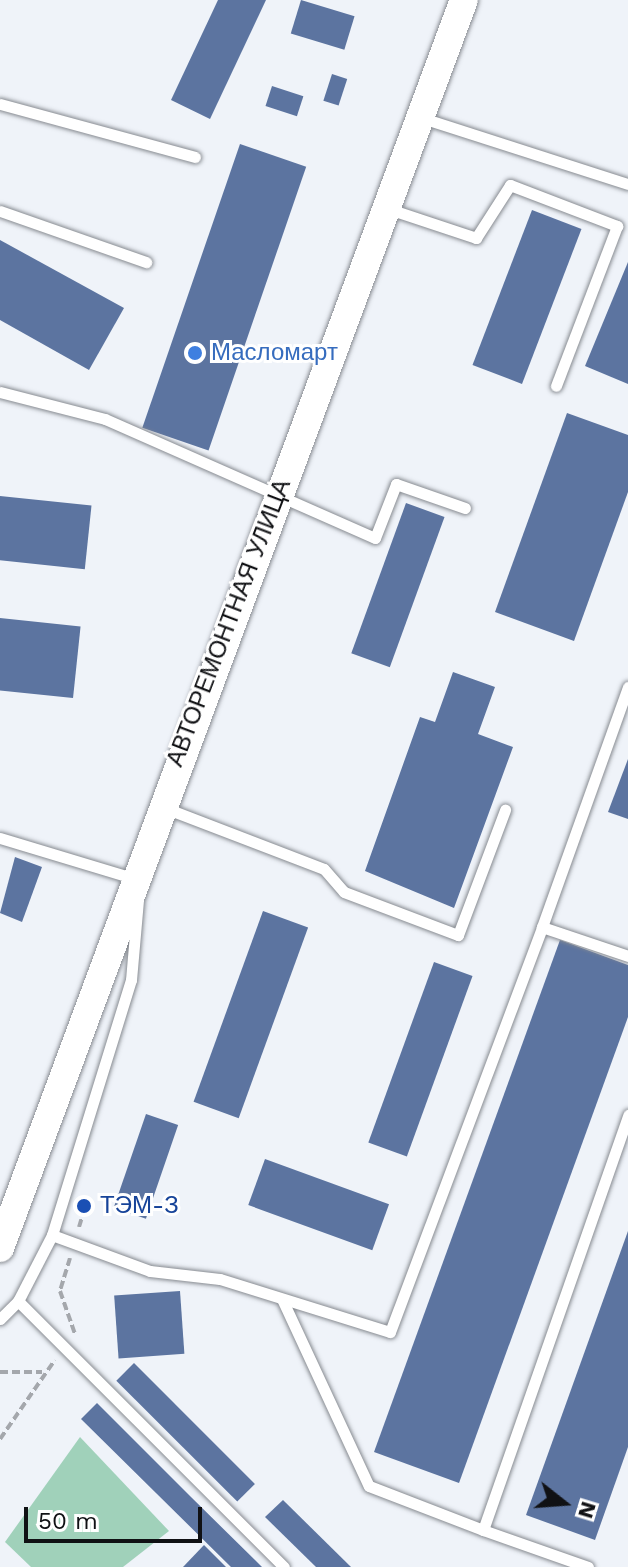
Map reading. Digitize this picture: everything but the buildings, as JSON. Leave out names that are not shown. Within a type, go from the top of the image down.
[{"type":"street","name":"АВТОРЕМОНТНАЯ УЛИЦА","points":[[0,1248],[160,806],[464,0]]},
{"type":"lane","points":[[0,104],[195,157]]},
{"type":"lane","points":[[419,116],[628,184]]},
{"type":"lane","points":[[384,207],[476,238],[510,185],[617,226],[556,386]]},
{"type":"lane","points":[[0,211],[146,262]]},
{"type":"lane","points":[[0,392],[105,419],[278,492],[375,538],[396,484],[465,508]]},
{"type":"lane","points":[[52,1235],[150,1271],[220,1279],[390,1332],[628,687]]},
{"type":"lane","points":[[160,806],[324,869],[344,892],[458,935],[505,810]]},
{"type":"lane","points":[[0,838],[135,877],[141,920],[131,980],[52,1235],[18,1301],[0,1319]]},
{"type":"lane","points":[[542,927],[628,956]]},
{"type":"lane","points":[[483,1530],[628,1115]]},
{"type":"lane","points":[[282,1299],[369,1486],[588,1567]]},
{"type":"lane","points":[[18,1301],[284,1567]]},
{"type":"path","points":[[0,1372],[42,1372]]},
{"type":"green space","points":[[80,1437],[169,1531],[123,1567],[31,1567],[5,1542]]},
{"type":"place","name":"Масломарт","points":[[195,353]]},
{"type":"place","name":"ТЭМ-З","points":[[84,1206]]}]
